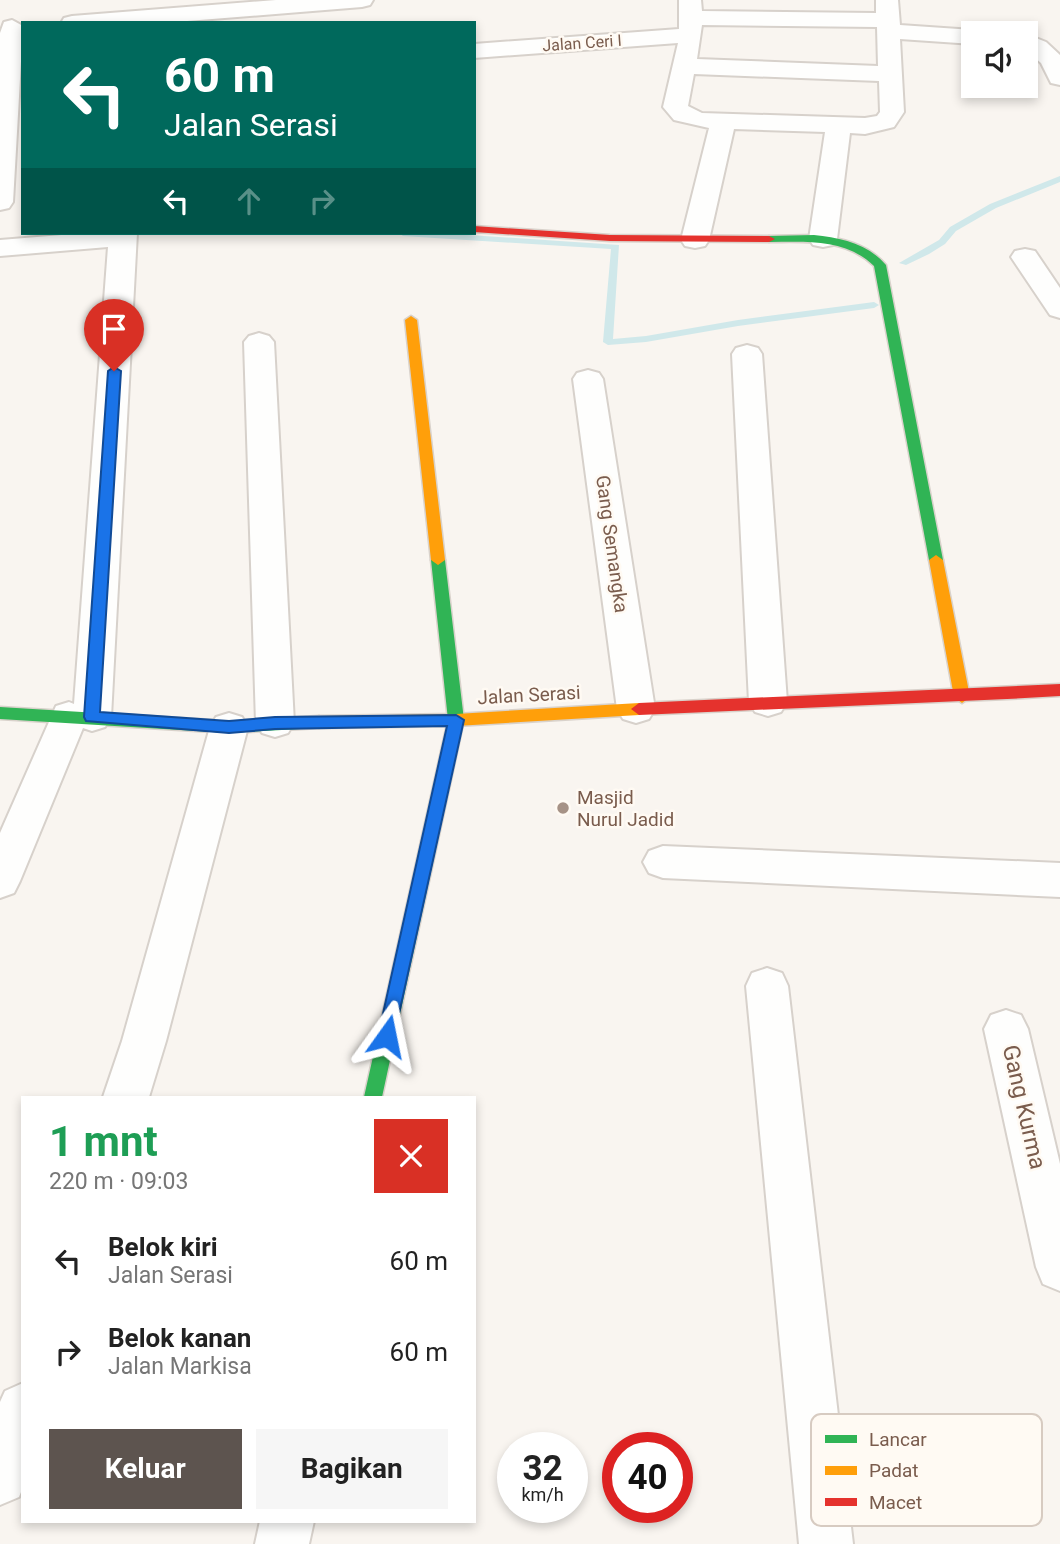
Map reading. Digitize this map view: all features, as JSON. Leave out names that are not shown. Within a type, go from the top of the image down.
[{"type":"street","points":[[92,21],[258,4],[362,0]]},
{"type":"street","points":[[691,18],[676,107],[684,116],[723,122],[865,126],[885,122],[892,112],[888,17]]},
{"type":"street","name":"Jalan Ceri I","points":[[476,51],[691,18],[888,17],[961,34]]},
{"type":"street","points":[[0,202],[15,85],[12,28]]},
{"type":"street","points":[[1038,47],[1046,51],[1056,65],[1060,78]]},
{"type":"street","points":[[684,66],[889,74]]},
{"type":"street","points":[[695,240],[723,122]]},
{"type":"street","points":[[823,239],[839,124]]},
{"type":"street","points":[[476,229],[695,240],[823,239],[853,244],[872,253],[880,265],[962,698]]},
{"type":"street","points":[[0,248],[123,235],[80,717],[0,881]]},
{"type":"street","points":[[1025,257],[1060,309]]},
{"type":"street","points":[[373,1096],[456,720],[411,320]]},
{"type":"street","points":[[259,341],[275,723]]},
{"type":"street","points":[[747,354],[768,702]]},
{"type":"street","name":"Gang Semangka","points":[[588,379],[636,709]]},
{"type":"street","name":"Jalan Serasi","points":[[0,713],[229,727],[275,723],[456,720],[768,702],[962,698],[1060,690]]},
{"type":"street","points":[[126,1096],[144,1041],[229,727]]},
{"type":"street","points":[[663,862],[1060,880]]},
{"type":"street","points":[[767,986],[812,1414]]},
{"type":"street","name":"Gang Kurma","points":[[1006,1029],[1060,1266]]},
{"type":"street","points":[[0,1478],[21,1415]]},
{"type":"street","points":[[282,1544],[287,1523]]},
{"type":"street","points":[[824,1526],[826,1544]]},
{"type":"waterway","points":[[903,263],[942,242],[953,229],[993,206],[1060,179]]},
{"type":"waterway","points":[[433,235],[616,247],[608,342],[646,339],[738,323],[874,305]]},
{"type":"traffic: fast","points":[[769,239],[814,239],[843,243],[857,247],[880,265],[936,560]]},
{"type":"traffic: fast","points":[[373,1096],[456,720],[438,560]]},
{"type":"traffic: fast","points":[[0,713],[229,727],[319,722]]},
{"type":"traffic: slow","points":[[411,320],[438,560]]},
{"type":"traffic: slow","points":[[936,560],[962,697]]},
{"type":"traffic: slow","points":[[319,722],[456,720],[639,709]]},
{"type":"traffic: jam","points":[[476,229],[610,238],[769,239]]},
{"type":"traffic: jam","points":[[639,709],[1060,690]]},
{"type":"place","name":"Masjid Nurul Jadid","points":[[563,808]]},
{"type":"route","points":[[114,371],[92,717],[229,727],[275,723],[456,720],[387,1036]]}]
